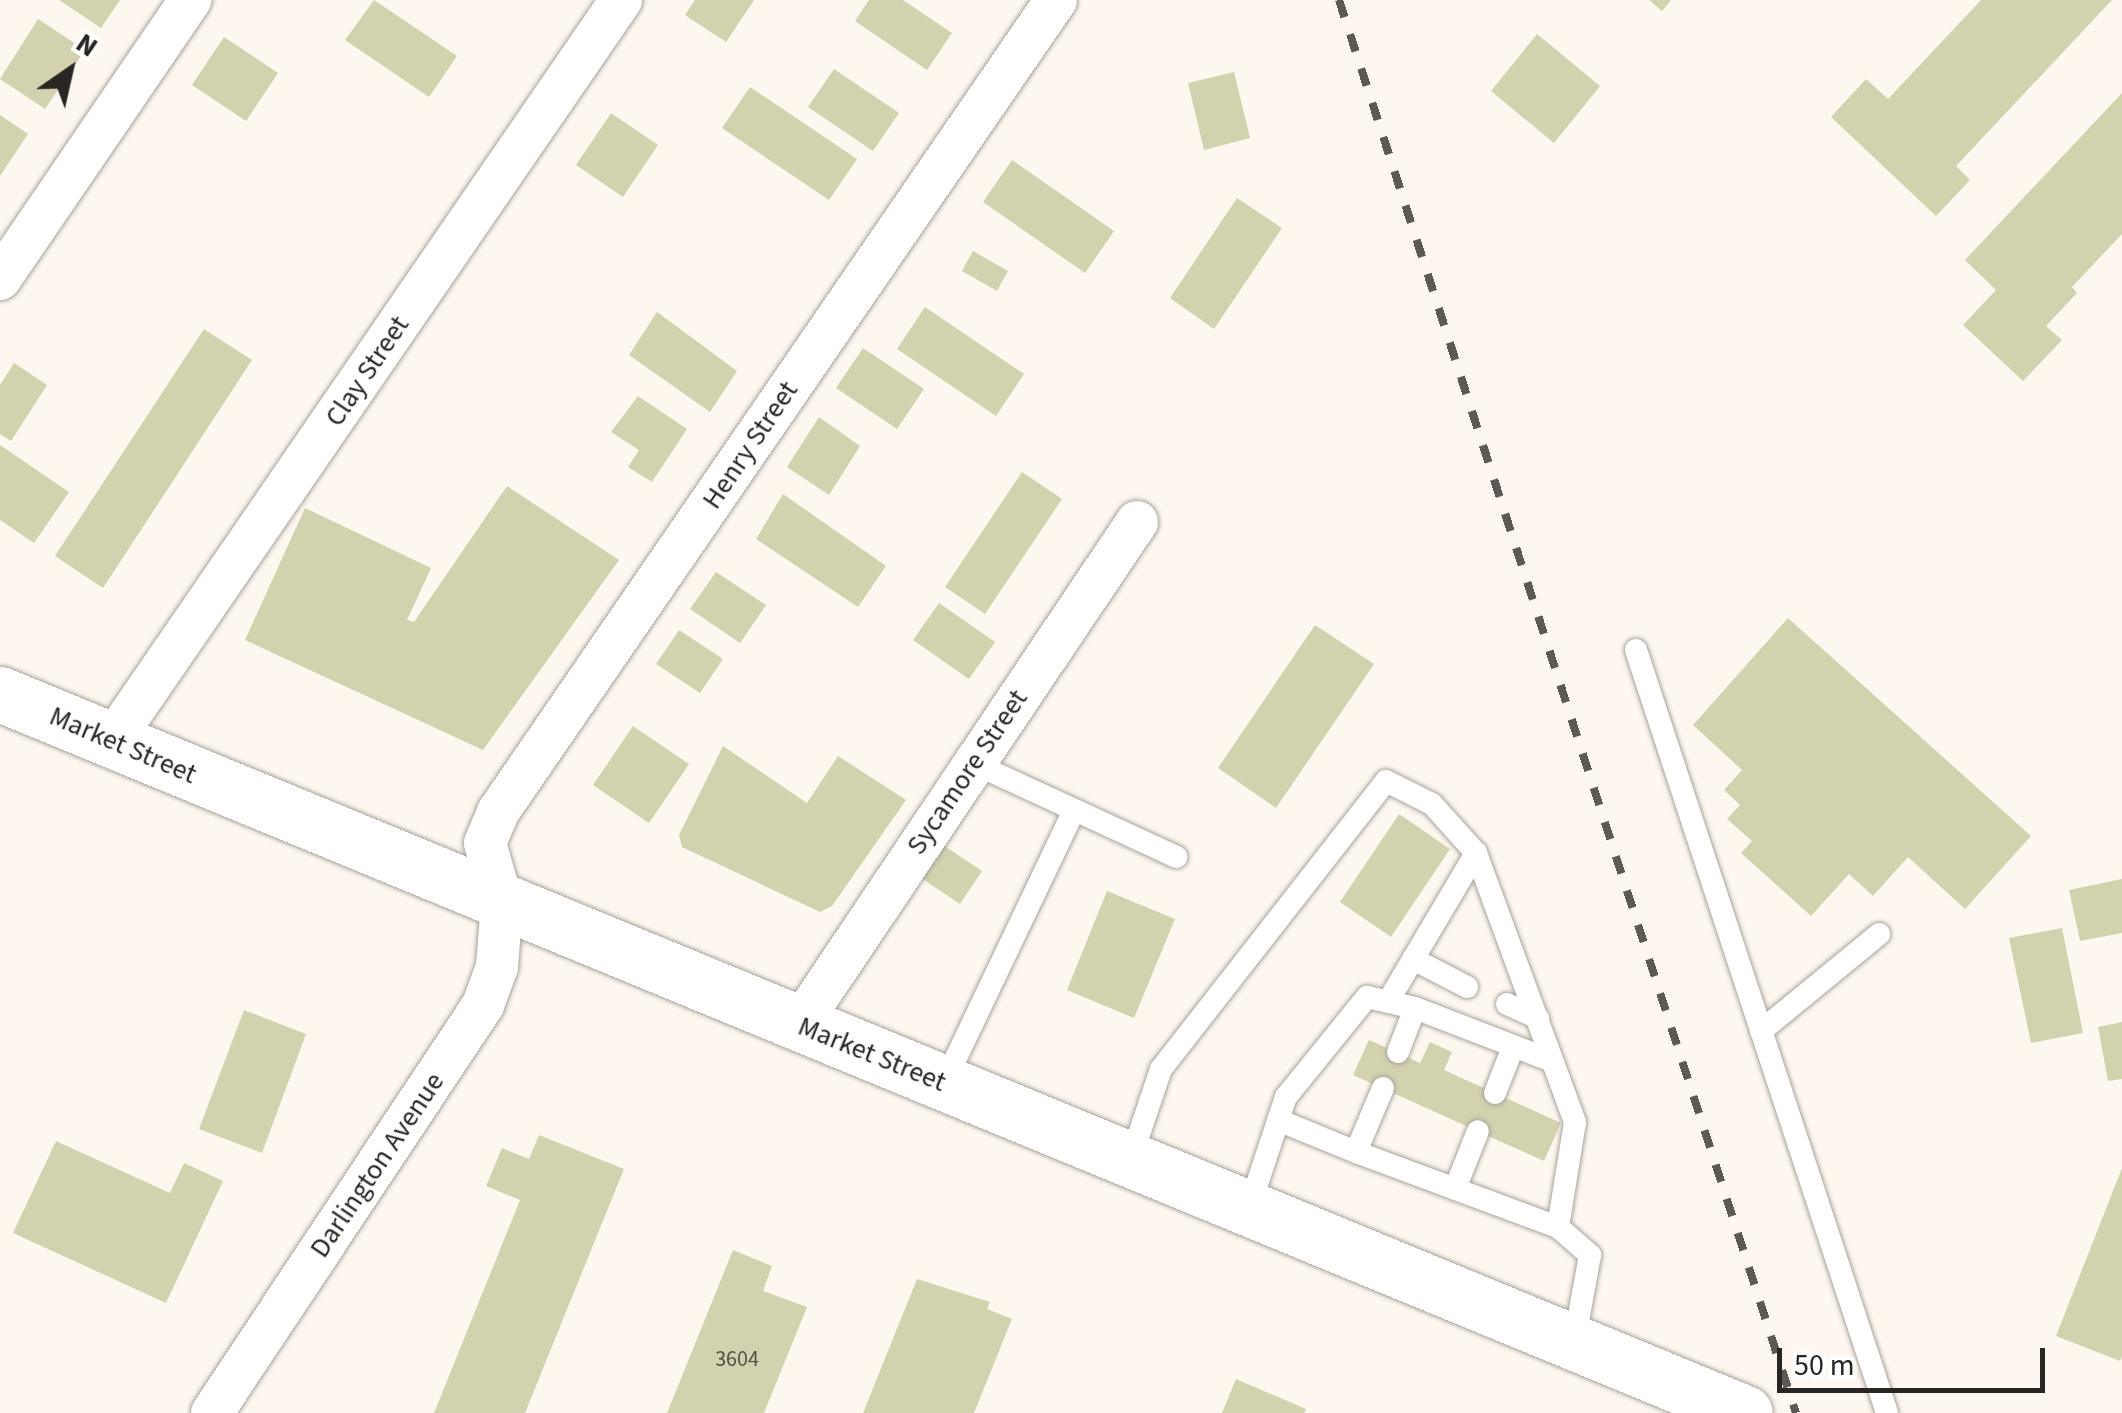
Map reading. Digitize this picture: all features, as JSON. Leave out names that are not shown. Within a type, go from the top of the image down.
[{"type":"main road","name":"Market Street","points":[[0,694],[1745,1413]]},
{"type":"street","points":[[0,279],[190,0]]},
{"type":"street","name":"Clay Street","points":[[112,741],[621,0]]},
{"type":"street","name":"Henry Street","points":[[502,902],[485,842],[498,812],[1056,0]]},
{"type":"street","name":"Sycamore Street","points":[[798,1024],[1137,522]]},
{"type":"street","name":"Darlington Avenue","points":[[212,1413],[483,1005],[497,967],[502,902]]},
{"type":"lane","points":[[1636,650],[1887,1413]]},
{"type":"lane","points":[[973,763],[1176,858]]},
{"type":"lane","points":[[1130,1161],[1161,1070],[1386,781],[1432,804],[1476,853],[1575,1122],[1558,1227]]},
{"type":"lane","points":[[944,1084],[1074,810]]},
{"type":"lane","points":[[1390,998],[1476,853]]},
{"type":"lane","points":[[1761,1030],[1879,934]]},
{"type":"lane","points":[[1413,958],[1467,987]]},
{"type":"lane","points":[[1249,1210],[1286,1097],[1366,997],[1390,998],[1550,1060]]},
{"type":"lane","points":[[1507,1004],[1538,1018]]},
{"type":"lane","points":[[1398,1052],[1415,1008]]},
{"type":"lane","points":[[1494,1093],[1513,1046]]},
{"type":"lane","points":[[1356,1152],[1382,1088]]},
{"type":"lane","points":[[1278,1120],[1558,1227],[1590,1254],[1574,1343]]},
{"type":"lane","points":[[1455,1189],[1478,1131]]},
{"type":"building","points":[[59,0],[120,0],[101,28]]},
{"type":"building","points":[[374,0],[457,56],[429,97],[345,40]]},
{"type":"building","points":[[695,0],[754,0],[726,42],[685,15]]},
{"type":"building","points":[[869,0],[903,0],[952,33],[927,70],[855,21]]},
{"type":"building","points":[[1649,0],[1671,0],[1662,11]]},
{"type":"building","points":[[1981,0],[2112,0],[1956,166],[1970,180],[1936,216],[1831,117],[1866,79],[1888,99]]},
{"type":"building","points":[[38,19],[85,50],[45,109],[0,79]]},
{"type":"building","points":[[1537,34],[1600,86],[1554,143],[1491,91]]},
{"type":"building","points":[[224,37],[278,73],[246,121],[192,85]]},
{"type":"building","points":[[834,69],[899,113],[873,151],[808,107]]},
{"type":"building","points":[[1234,72],[1250,138],[1204,150],[1188,83]]},
{"type":"building","points":[[750,87],[857,159],[829,200],[722,128]]},
{"type":"building","points":[[2122,93],[2122,234],[2072,287],[2077,293],[2046,326],[2062,340],[2023,381],[1963,325],[1996,290],[1965,260]]},
{"type":"building","points":[[611,113],[658,145],[623,197],[576,165]]},
{"type":"building","points":[[0,115],[28,134],[0,176]]},
{"type":"building","points":[[1012,160],[1114,231],[1085,273],[983,202]]},
{"type":"building","points":[[1237,198],[1282,228],[1214,329],[1170,298]]},
{"type":"building","points":[[973,251],[1008,271],[997,291],[962,271]]},
{"type":"building","points":[[925,307],[1024,374],[996,416],[897,349]]},
{"type":"building","points":[[657,312],[737,371],[710,412],[629,355]]},
{"type":"building","points":[[204,329],[252,360],[103,588],[55,556]]},
{"type":"building","points":[[863,348],[924,389],[897,429],[836,388]]},
{"type":"building","points":[[14,363],[47,385],[11,441],[0,434],[0,385]]},
{"type":"building","points":[[638,396],[687,429],[652,482],[628,467],[639,450],[611,432]]},
{"type":"building","points":[[819,417],[860,446],[829,495],[787,467]]},
{"type":"building","points":[[0,445],[69,492],[34,543],[0,520]]},
{"type":"building","points":[[1022,472],[1062,499],[985,614],[945,587]]},
{"type":"building","points":[[507,486],[619,560],[483,750],[245,640],[305,508],[431,568],[407,620],[414,622]]},
{"type":"building","points":[[783,494],[886,566],[858,607],[756,539]]},
{"type":"building","points":[[716,572],[766,605],[740,643],[690,609]]},
{"type":"building","points":[[939,603],[995,642],[969,679],[913,640]]},
{"type":"building","points":[[1788,618],[2031,836],[1965,909],[1908,857],[1873,896],[1849,874],[1811,916],[1741,853],[1752,841],[1727,819],[1740,805],[1724,790],[1742,770],[1693,725]]},
{"type":"building","points":[[1315,625],[1374,664],[1276,808],[1218,768]]},
{"type":"building","points":[[679,630],[723,659],[700,693],[656,664]]},
{"type":"building","points":[[633,726],[689,764],[649,823],[593,785]]},
{"type":"building","points":[[723,746],[807,803],[838,756],[906,800],[832,906],[820,912],[682,847],[679,835]]},
{"type":"building","points":[[1399,814],[1450,849],[1391,937],[1340,902]]},
{"type":"building","points":[[937,841],[982,871],[960,904],[915,874]]},
{"type":"building","points":[[2122,879],[2122,933],[2080,941],[2069,890]]},
{"type":"building","points":[[1107,891],[1175,919],[1134,1018],[1067,990]]},
{"type":"building","points":[[2062,928],[2083,1033],[2031,1043],[2009,938]]},
{"type":"building","points":[[244,1010],[306,1034],[262,1153],[199,1129]]},
{"type":"building","points":[[2122,1022],[2122,1079],[2108,1081],[2098,1027]]},
{"type":"building","points":[[1369,1040],[1420,1063],[1430,1042],[1452,1052],[1444,1070],[1561,1123],[1544,1161],[1353,1075]]},
{"type":"building","points":[[539,1135],[624,1169],[525,1413],[434,1413],[520,1200],[486,1186],[502,1148],[529,1159]]},
{"type":"building","points":[[56,1141],[170,1193],[184,1163],[223,1181],[166,1303],[13,1233]]},
{"type":"building","points":[[2122,1168],[2122,1356],[2120,1361],[2056,1336]]},
{"type":"building","points":[[733,1250],[772,1266],[763,1291],[807,1307],[764,1413],[667,1413]]},
{"type":"building","points":[[917,1279],[990,1302],[987,1309],[1012,1319],[974,1413],[863,1413]]},
{"type":"building","points":[[1236,1379],[1306,1409],[1304,1413],[1222,1413]]},
{"type":"railway","points":[[1339,0],[1796,1413]]}]
